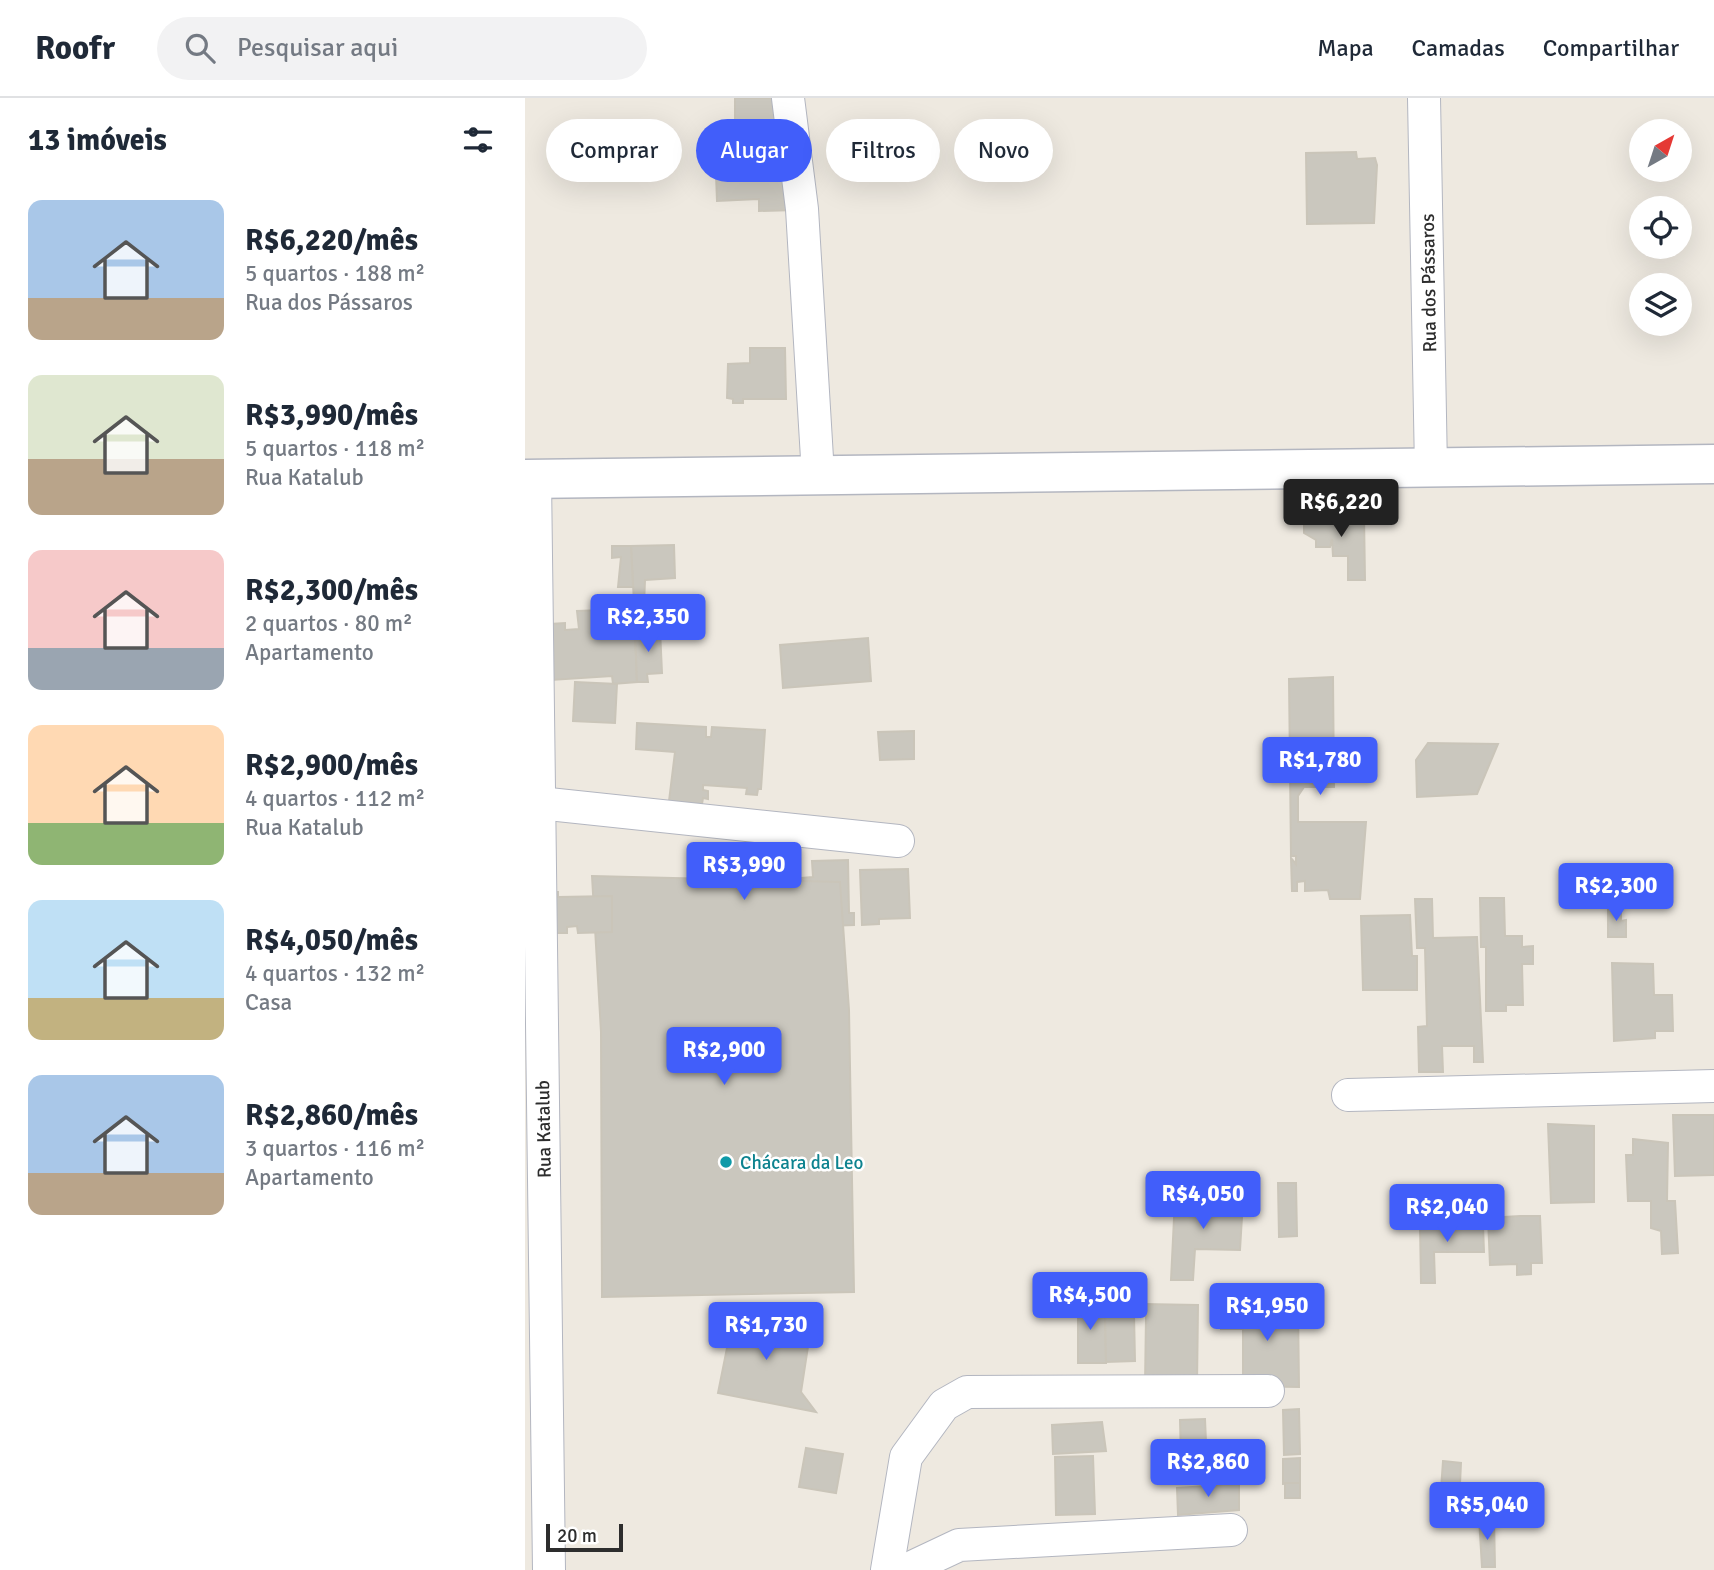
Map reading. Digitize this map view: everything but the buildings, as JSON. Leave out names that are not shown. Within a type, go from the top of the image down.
[{"type":"main road","points":[[530,479],[1714,464]]},
{"type":"street","points":[[788,98],[802,209],[818,475]]},
{"type":"street","name":"Rua dos Pássaros","points":[[1424,98],[1431,468]]},
{"type":"street","name":"Rua Katalub","points":[[530,479],[539,803],[549,1570]]},
{"type":"street","points":[[539,803],[898,841]]},
{"type":"street","points":[[1348,1095],[1714,1086]]},
{"type":"street","points":[[887,1570],[906,1457],[944,1405],[967,1392],[1268,1391]]},
{"type":"street","points":[[906,1570],[959,1545],[1231,1530]]},
{"type":"place","name":"Chácara da Leo","points":[[726,1162]]}]
